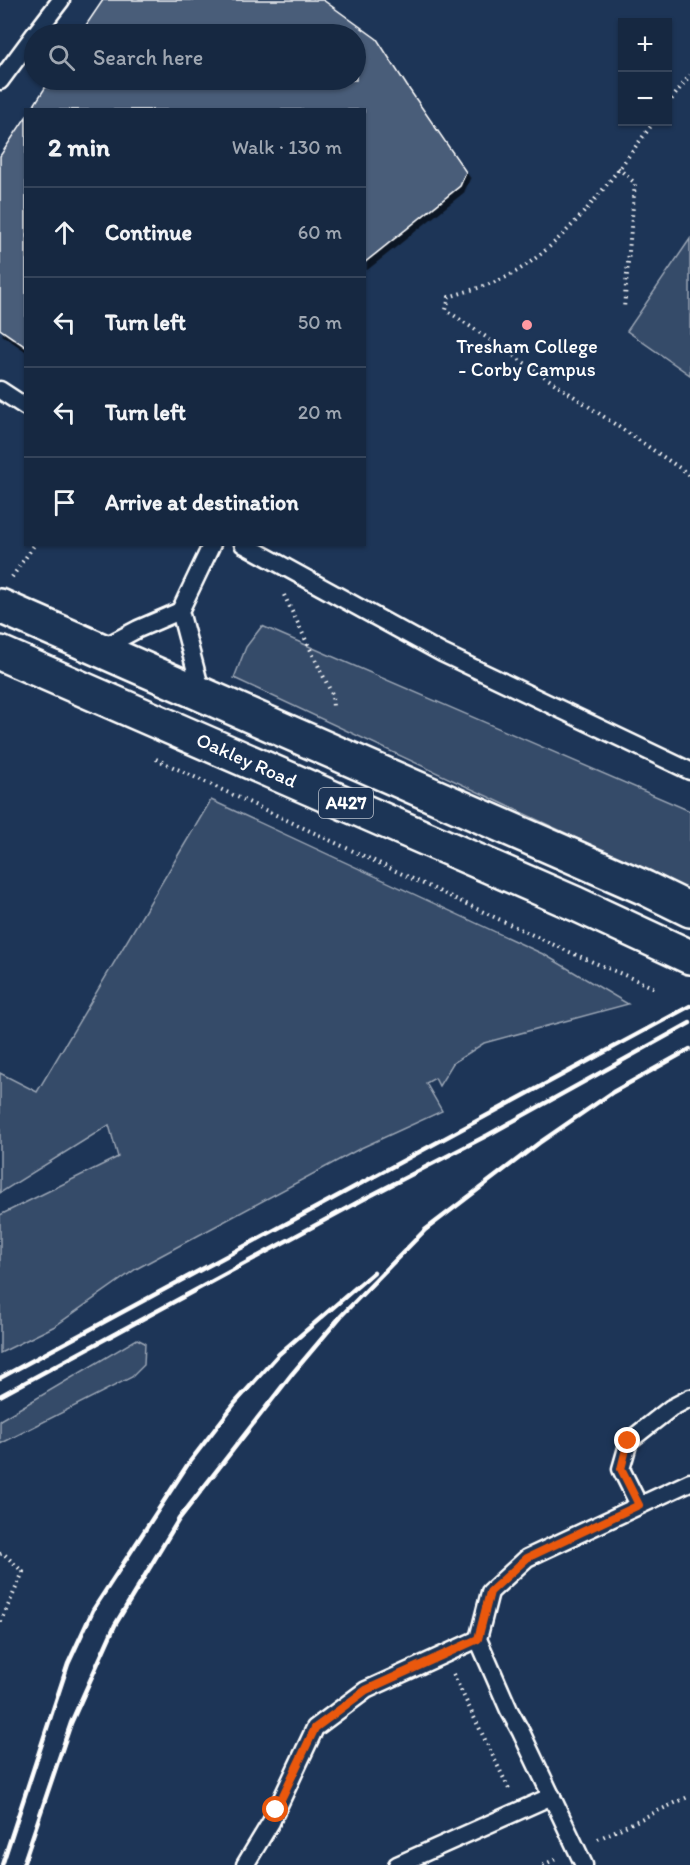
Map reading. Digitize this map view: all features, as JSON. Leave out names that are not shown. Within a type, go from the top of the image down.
[{"type":"highway","name":"A427","points":[[6,592],[100,650],[645,888],[690,910]]},
{"type":"highway","name":"Oakley Road","points":[[0,653],[533,885],[690,957]]},
{"type":"lane","points":[[43,24],[61,0]]},
{"type":"lane","points":[[0,81],[24,49]]},
{"type":"lane","points":[[0,390],[24,406]]},
{"type":"lane","points":[[202,694],[180,611],[211,546]]},
{"type":"lane","points":[[246,546],[442,653],[690,771]]},
{"type":"lane","points":[[100,650],[138,629],[180,611]]},
{"type":"lane","points":[[639,1505],[621,1469],[628,1441],[671,1408],[690,1398]]},
{"type":"lane","points":[[584,1865],[509,1710],[478,1639],[490,1592],[527,1558],[690,1482]]},
{"type":"lane","points":[[245,1865],[270,1822],[315,1728],[366,1690],[478,1639]]},
{"type":"lane","points":[[397,1865],[552,1796]]},
{"type":"path","points":[[672,99],[690,75]]},
{"type":"path","points":[[651,126],[558,240],[512,274],[449,297],[446,310],[690,475]]},
{"type":"path","points":[[618,168],[635,183],[624,308]]},
{"type":"path","points":[[6,592],[34,546]]},
{"type":"path","points":[[285,568],[281,588],[332,694],[333,707]]},
{"type":"path","points":[[156,759],[567,951],[655,988]]},
{"type":"path","points":[[0,1554],[3,1553],[22,1572],[0,1624]]},
{"type":"path","points":[[444,1654],[519,1810]]},
{"type":"path","points":[[543,1865],[690,1796]]},
{"type":"shaded area","points":[[690,239],[690,375],[627,331]]},
{"type":"shaded area","points":[[262,626],[690,811],[690,891],[234,678],[246,647]]},
{"type":"shaded area","points":[[211,800],[545,955],[628,1004],[484,1043],[453,1063],[439,1086],[435,1078],[426,1083],[442,1111],[361,1148],[136,1269],[55,1326],[0,1353],[0,1215],[118,1157],[109,1125],[0,1193],[0,1073],[37,1092]]},
{"type":"shaded area","points":[[137,1339],[145,1343],[144,1365],[132,1377],[0,1444],[0,1420]]},
{"type":"building","points":[[103,0],[323,0],[356,24],[87,24]]},
{"type":"building","points":[[366,31],[377,39],[466,172],[460,186],[366,261],[366,108],[32,108],[44,90],[366,90]]},
{"type":"building","points":[[24,120],[24,346],[0,329],[0,156]]},
{"type":"railway","points":[[0,1378],[690,1006]]},
{"type":"railway","points":[[0,1396],[362,1200],[488,1135],[690,1023]]},
{"type":"railway","points":[[23,1865],[71,1723],[115,1625],[179,1519],[292,1374],[341,1316],[425,1230],[539,1143],[613,1092],[690,1049]]},
{"type":"railway","points":[[2,1865],[68,1664],[93,1610],[188,1464],[235,1403],[279,1354],[374,1272]]},
{"type":"place","name":"Tresham College - Corby Campus","points":[[527,325]]},
{"type":"route","points":[[276,1810],[315,1728],[366,1690],[478,1639],[490,1592],[527,1558],[639,1505],[621,1469],[628,1441]]}]
